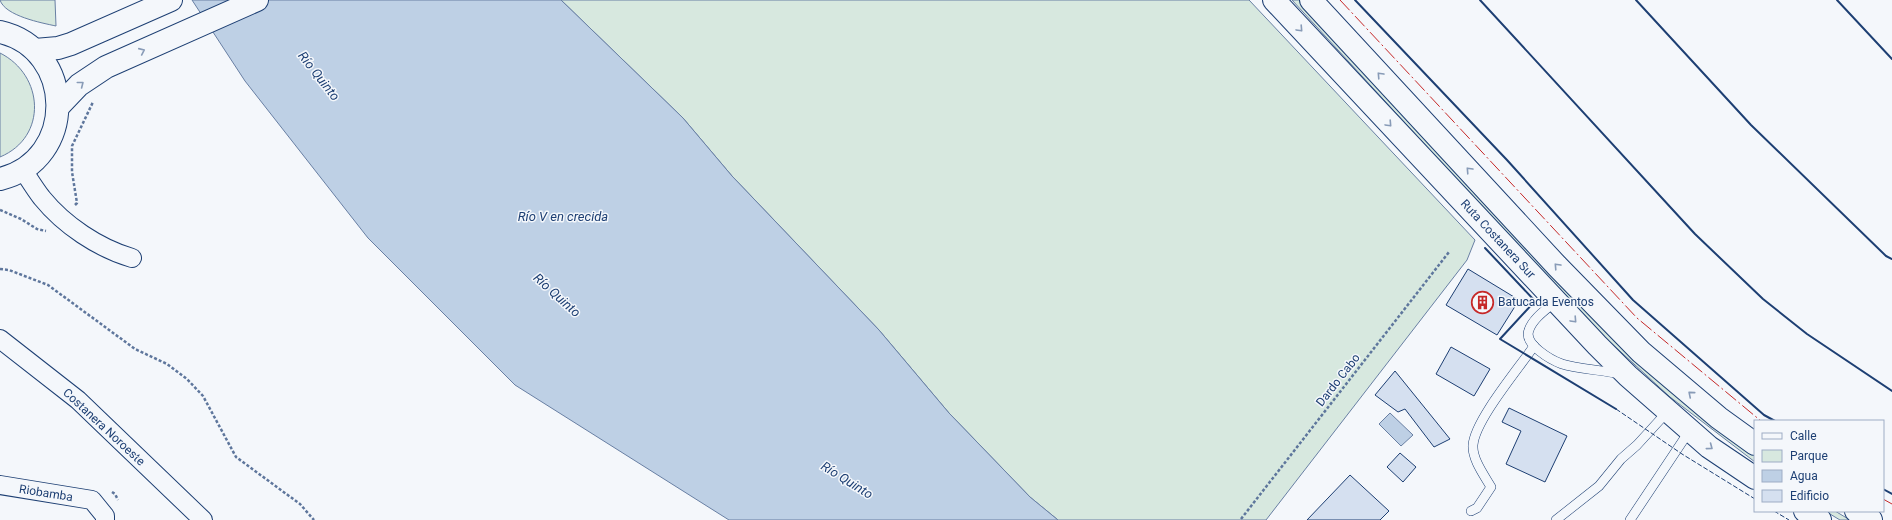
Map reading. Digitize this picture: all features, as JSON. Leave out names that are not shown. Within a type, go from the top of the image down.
[{"type":"main road","points":[[34,50],[58,48],[92,35],[171,0]]},
{"type":"main road","points":[[59,106],[79,85],[106,67],[257,0]]},
{"type":"main road","name":"Ruta Costanera Sur","points":[[1274,0],[1597,345],[1628,376],[1669,410],[1708,447],[1754,477]]},
{"type":"main road","name":"Ruta Costanera Sur","points":[[1311,0],[1557,266],[1641,352],[1719,418],[1754,443]]},
{"type":"main road","points":[[0,32],[21,41],[34,50],[48,69],[56,88],[59,106],[51,140],[38,158],[14,176],[0,179]]},
{"type":"main road","points":[[1807,512],[1820,520]]},
{"type":"main road","points":[[1858,512],[1871,520]]},
{"type":"street","points":[[23,170],[42,198],[66,221],[112,252],[132,258]]},
{"type":"street","name":"Costanera Noroeste","points":[[0,339],[78,400],[203,520]]},
{"type":"street","name":"Riobamba","points":[[0,485],[92,500],[105,516],[106,520]]},
{"type":"lane","points":[[1556,301],[1534,321],[1528,331],[1530,342],[1542,353],[1563,364],[1628,376]]},
{"type":"lane","points":[[1471,511],[1477,508],[1491,487],[1478,464],[1473,446],[1478,428],[1534,346]]},
{"type":"lane","points":[[1556,520],[1599,486],[1620,459],[1637,445],[1669,410]]},
{"type":"lane","points":[[1630,520],[1690,430]]},
{"type":"path","points":[[0,210],[21,219],[38,229],[54,233],[66,221],[77,203],[72,172],[72,146],[93,102]]},
{"type":"path","name":"Dardo Cabo","points":[[1241,519],[1449,252]]},
{"type":"path","points":[[0,269],[9,270],[48,285],[135,350],[167,364],[187,379],[203,396],[236,457],[300,504],[314,520]]},
{"type":"green space","points":[[0,0],[55,0],[56,26],[33,21],[16,14],[3,6]]},
{"type":"green space","points":[[561,0],[1249,0],[1475,240],[1467,260],[1266,520],[1058,520],[1030,497],[949,413],[879,330],[732,176],[683,118]]},
{"type":"green space","points":[[1292,0],[1301,0],[1754,453],[1754,461],[1670,397],[1587,321]]},
{"type":"green space","points":[[0,53],[15,63],[25,76],[32,90],[34,106],[33,121],[26,135],[16,148],[0,157]]},
{"type":"green space","points":[[1827,512],[1837,512],[1850,520],[1840,520]]},
{"type":"water","name":"Río V en crecida","points":[[192,0],[561,0],[683,118],[732,176],[879,330],[949,413],[1030,497],[1058,520],[729,520],[515,385],[368,238],[245,81]]},
{"type":"water","points":[[1390,413],[1413,435],[1401,446],[1379,424]]},
{"type":"building","name":"Batucada Eventos","points":[[1468,269],[1519,300],[1497,335],[1446,305]]},
{"type":"building","points":[[1451,347],[1490,369],[1474,396],[1436,374]]},
{"type":"building","points":[[1395,371],[1450,439],[1434,447],[1405,409],[1398,412],[1375,395]]},
{"type":"building","points":[[1509,408],[1567,436],[1545,482],[1506,464],[1521,431],[1502,422]]},
{"type":"building","points":[[1400,453],[1416,467],[1403,482],[1387,467]]},
{"type":"building","points":[[1350,475],[1389,511],[1380,520],[1307,520]]},
{"type":"fence","points":[[1616,409],[1682,454],[1754,498]]},
{"type":"fence","points":[[1776,512],[1789,520]]},
{"type":"wall","points":[[1355,0],[1507,160],[1633,300],[1764,415],[1773,420]]},
{"type":"wall","points":[[1480,0],[1695,234],[1763,299],[1807,334],[1892,391]]},
{"type":"wall","points":[[1636,0],[1751,125],[1886,256],[1892,259]]},
{"type":"wall","points":[[1837,0],[1892,59]]},
{"type":"wall","points":[[1485,248],[1535,301],[1500,339],[1616,409]]},
{"type":"wall","points":[[1884,490],[1892,494]]},
{"type":"power","points":[[1340,0],[1637,318],[1760,420]]},
{"type":"power","points":[[1884,500],[1892,504]]},
{"type":"place","name":"Batucada Eventos","points":[[1482,302]]},
{"type":"water label","name":"Río Quinto","points":[[319,76]]},
{"type":"water label","name":"Río Quinto","points":[[557,295]]},
{"type":"water label","name":"Río Quinto","points":[[847,480]]}]
